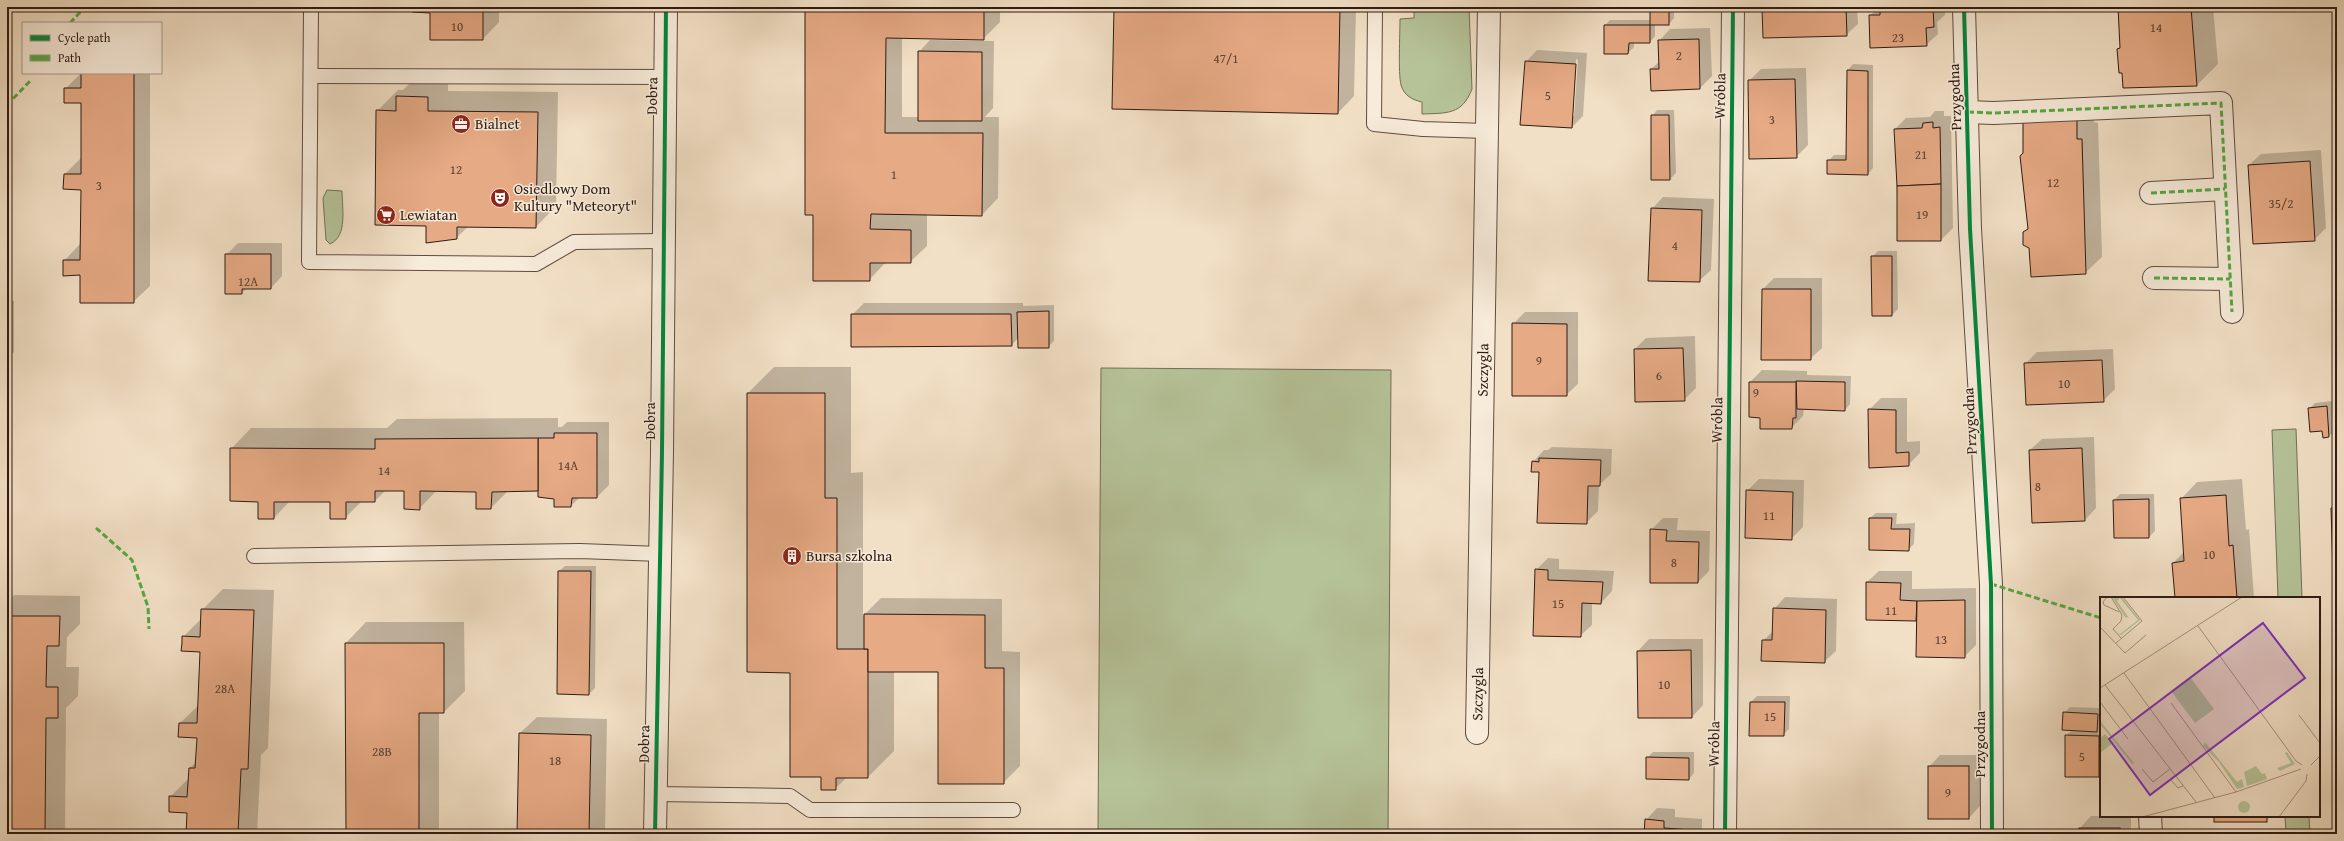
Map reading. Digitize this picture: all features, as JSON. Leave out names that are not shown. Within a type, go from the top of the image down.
[{"type":"street","name":"Dobra","points":[[655,834],[660,554],[666,7]]},
{"type":"street","name":"Szczygla","points":[[1477,733],[1488,7]]},
{"type":"street","name":"Wróbla","points":[[1725,834],[1733,7]]},
{"type":"street","name":"Przygodna","points":[[1964,7],[1970,229],[1991,584],[1992,834]]},
{"type":"street","points":[[1968,112],[1993,113],[2221,103],[2232,312]]},
{"type":"street","points":[[2151,193],[2225,189]]},
{"type":"street","points":[[2154,278],[2230,279]]},
{"type":"street","points":[[2150,817],[2151,834]]},
{"type":"lane","points":[[312,7],[309,262],[536,264],[574,242],[664,241]]},
{"type":"lane","points":[[1375,7],[1374,124],[1423,129],[1486,131]]},
{"type":"lane","points":[[311,76],[665,77]]},
{"type":"lane","points":[[254,556],[580,551],[660,554]]},
{"type":"lane","points":[[655,794],[790,796],[810,810],[1013,810]]},
{"type":"green space","points":[[1414,7],[1469,7],[1472,89],[1463,104],[1453,111],[1446,113],[1422,114],[1422,102],[1409,97],[1402,89],[1399,53],[1400,19],[1414,18]]},
{"type":"green space","points":[[327,190],[342,191],[342,228],[336,240],[330,244],[326,240],[323,198]]},
{"type":"green space","points":[[1101,368],[1391,370],[1388,834],[1098,834]]},
{"type":"green space","points":[[2296,429],[2302,597],[2278,597],[2272,430]]},
{"type":"green space","points":[[2333,779],[2337,779],[2337,834],[2334,834]]},
{"type":"green space","points":[[2285,817],[2309,817],[2310,834],[2286,834]]},
{"type":"building","points":[[412,7],[483,7],[483,40],[430,40],[430,13],[412,12]]},
{"type":"building","points":[[805,7],[984,7],[984,40],[886,38],[885,133],[983,133],[982,216],[871,214],[870,229],[911,230],[911,263],[870,263],[870,281],[813,281],[813,215],[805,215]]},
{"type":"building","points":[[1114,7],[1340,7],[1338,114],[1112,109]]},
{"type":"building","points":[[1650,7],[1669,7],[1669,25],[1650,25]]},
{"type":"building","points":[[1846,7],[1847,36],[1763,38],[1762,8]]},
{"type":"building","points":[[1880,7],[1933,7],[1934,27],[1926,28],[1927,46],[1870,48],[1869,15],[1880,15]]},
{"type":"building","points":[[2118,7],[2191,7],[2197,86],[2123,88],[2122,73],[2119,73],[2117,49],[2120,48]]},
{"type":"building","points":[[2278,7],[2314,7],[2278,10]]},
{"type":"building","points":[[1604,25],[1650,25],[1650,43],[1629,43],[1628,54],[1604,54]]},
{"type":"building","points":[[1699,39],[1700,89],[1651,91],[1650,69],[1659,69],[1658,40]]},
{"type":"building","points":[[918,51],[982,52],[982,121],[918,121]]},
{"type":"building","points":[[1525,61],[1576,64],[1572,128],[1520,125]]},
{"type":"building","points":[[1847,70],[1868,71],[1868,175],[1827,174],[1827,160],[1846,160]]},
{"type":"building","points":[[81,74],[134,74],[134,303],[80,303],[80,275],[63,276],[63,260],[80,260],[81,190],[63,189],[64,174],[81,174],[81,103],[64,103],[64,88],[81,88]]},
{"type":"building","points":[[1795,79],[1797,158],[1749,159],[1748,80]]},
{"type":"building","points":[[396,96],[428,97],[428,111],[538,112],[536,228],[457,227],[457,239],[426,243],[426,226],[375,225],[376,110],[396,111]]},
{"type":"building","points":[[1651,115],[1669,115],[1670,180],[1651,180]]},
{"type":"building","points":[[2077,118],[2077,139],[2082,139],[2086,274],[2031,277],[2029,248],[2023,245],[2023,232],[2028,229],[2020,156],[2023,153],[2023,121]]},
{"type":"building","points":[[1933,122],[1933,128],[1940,127],[1941,184],[1897,186],[1894,129],[1922,128],[1923,123]]},
{"type":"building","points":[[2310,161],[2315,241],[2253,244],[2248,165]]},
{"type":"building","points":[[1941,184],[1941,241],[1897,241],[1897,186]]},
{"type":"building","points":[[1651,208],[1702,210],[1700,282],[1648,281]]},
{"type":"building","points":[[225,254],[271,254],[271,289],[242,289],[242,294],[225,294]]},
{"type":"building","points":[[1871,256],[1892,256],[1892,316],[1872,316]]},
{"type":"building","points":[[1762,289],[1811,289],[1811,360],[1761,360]]},
{"type":"building","points":[[1049,311],[1049,348],[1018,348],[1017,312]]},
{"type":"building","points":[[851,314],[1011,314],[1012,346],[851,347]]},
{"type":"building","points":[[1512,323],[1567,324],[1567,396],[1512,396]]},
{"type":"building","points":[[1683,348],[1685,401],[1635,402],[1634,349]]},
{"type":"building","points":[[2102,360],[2104,402],[2026,405],[2024,363]]},
{"type":"building","points":[[1796,381],[1845,382],[1845,411],[1797,409]]},
{"type":"building","points":[[1749,382],[1796,382],[1796,418],[1793,418],[1792,429],[1760,429],[1760,418],[1749,417]]},
{"type":"building","name":"Bursa szkolna","points":[[747,393],[825,393],[825,498],[837,498],[837,649],[868,649],[868,778],[836,778],[836,790],[821,790],[821,777],[790,777],[790,673],[747,672]]},
{"type":"building","points":[[2327,406],[2329,437],[2323,438],[2322,431],[2310,432],[2308,408]]},
{"type":"building","points":[[1868,409],[1896,410],[1896,453],[1909,452],[1909,466],[1869,468]]},
{"type":"building","points":[[554,433],[597,433],[597,498],[572,498],[571,507],[554,507],[554,499],[538,497],[538,438],[554,438]]},
{"type":"building","points":[[538,438],[538,491],[492,492],[491,509],[476,509],[476,492],[420,491],[420,510],[404,509],[404,491],[375,491],[375,502],[346,502],[346,519],[330,519],[330,502],[274,502],[274,519],[258,519],[258,502],[230,501],[230,448],[375,449],[375,439]]},
{"type":"building","points":[[2082,448],[2085,521],[2032,523],[2029,450]]},
{"type":"building","points":[[1539,458],[1601,460],[1600,486],[1588,486],[1587,524],[1537,523],[1539,472],[1531,472],[1532,461],[1539,462]]},
{"type":"building","points":[[1746,490],[1793,492],[1792,540],[1745,538]]},
{"type":"building","points":[[2226,495],[2229,546],[2233,545],[2237,597],[2175,597],[2172,563],[2184,561],[2180,498]]},
{"type":"building","points":[[2149,499],[2149,538],[2114,538],[2113,500]]},
{"type":"building","points":[[2337,507],[2337,637],[2335,637],[2331,508]]},
{"type":"building","points":[[1869,518],[1892,518],[1891,529],[1910,529],[1909,551],[1869,550]]},
{"type":"building","points":[[1650,529],[1667,530],[1666,541],[1699,542],[1698,583],[1650,583]]},
{"type":"building","points":[[1535,569],[1548,570],[1548,580],[1603,582],[1601,604],[1582,603],[1581,637],[1533,636]]},
{"type":"building","points":[[558,571],[591,571],[589,695],[557,694]]},
{"type":"building","points":[[1866,582],[1901,583],[1900,600],[1917,601],[1916,621],[1866,620]]},
{"type":"building","points":[[1965,600],[1965,658],[1916,657],[1917,601]]},
{"type":"building","points":[[1773,608],[1826,610],[1825,663],[1761,661],[1762,640],[1772,640]]},
{"type":"building","points":[[201,609],[254,610],[248,769],[241,769],[238,834],[186,834],[187,813],[169,812],[169,796],[187,797],[189,768],[195,768],[197,738],[178,737],[179,723],[197,723],[200,652],[181,651],[182,636],[200,637]]},
{"type":"building","points":[[864,614],[985,615],[985,668],[1004,668],[1004,784],[938,784],[938,672],[868,672],[868,649],[864,649]]},
{"type":"building","points":[[7,616],[60,616],[59,646],[47,646],[46,687],[58,687],[58,718],[46,718],[45,834],[7,834]]},
{"type":"building","points":[[345,643],[444,643],[444,713],[419,713],[419,834],[346,834]]},
{"type":"building","points":[[1691,650],[1692,718],[1638,718],[1637,651]]},
{"type":"building","points":[[1750,702],[1785,702],[1784,736],[1749,736]]},
{"type":"building","points":[[2063,712],[2098,714],[2097,732],[2062,730]]},
{"type":"building","points":[[519,733],[591,735],[589,834],[517,834]]},
{"type":"building","points":[[2065,735],[2099,736],[2099,777],[2065,777]]},
{"type":"building","points":[[1646,757],[1689,758],[1689,780],[1646,779]]},
{"type":"building","points":[[1928,766],[1969,766],[1969,819],[1928,819]]},
{"type":"building","points":[[2214,817],[2267,817],[2267,822],[2214,822]]},
{"type":"building","points":[[1645,819],[1664,821],[1664,828],[1691,830],[1691,834],[1644,834]]},
{"type":"building","points":[[2079,828],[2120,828],[2120,834],[2079,834]]},
{"type":"marked path","points":[[71,22],[85,7]]},
{"type":"marked path","points":[[7,105],[30,81]]},
{"type":"marked path","points":[[1968,112],[1993,113],[2221,103],[2232,312]]},
{"type":"marked path","points":[[2151,193],[2225,189]]},
{"type":"marked path","points":[[2154,278],[2230,279]]},
{"type":"marked path","points":[[96,528],[132,560],[148,607],[149,629]]},
{"type":"marked path","points":[[1991,584],[2100,618]]},
{"type":"cycle path","points":[[655,834],[662,452],[666,7]]},
{"type":"cycle path","points":[[1725,834],[1733,7]]},
{"type":"cycle path","points":[[1964,7],[1970,229],[1991,584],[1992,834]]},
{"type":"place","name":"Bialnet","points":[[461,124]]},
{"type":"place","name":"Osiedlowy Dom Kultury \"Meteoryt\"","points":[[500,198]]},
{"type":"place","name":"Lewiatan","points":[[386,215]]},
{"type":"place","name":"Bursa szkolna","points":[[792,556]]}]
